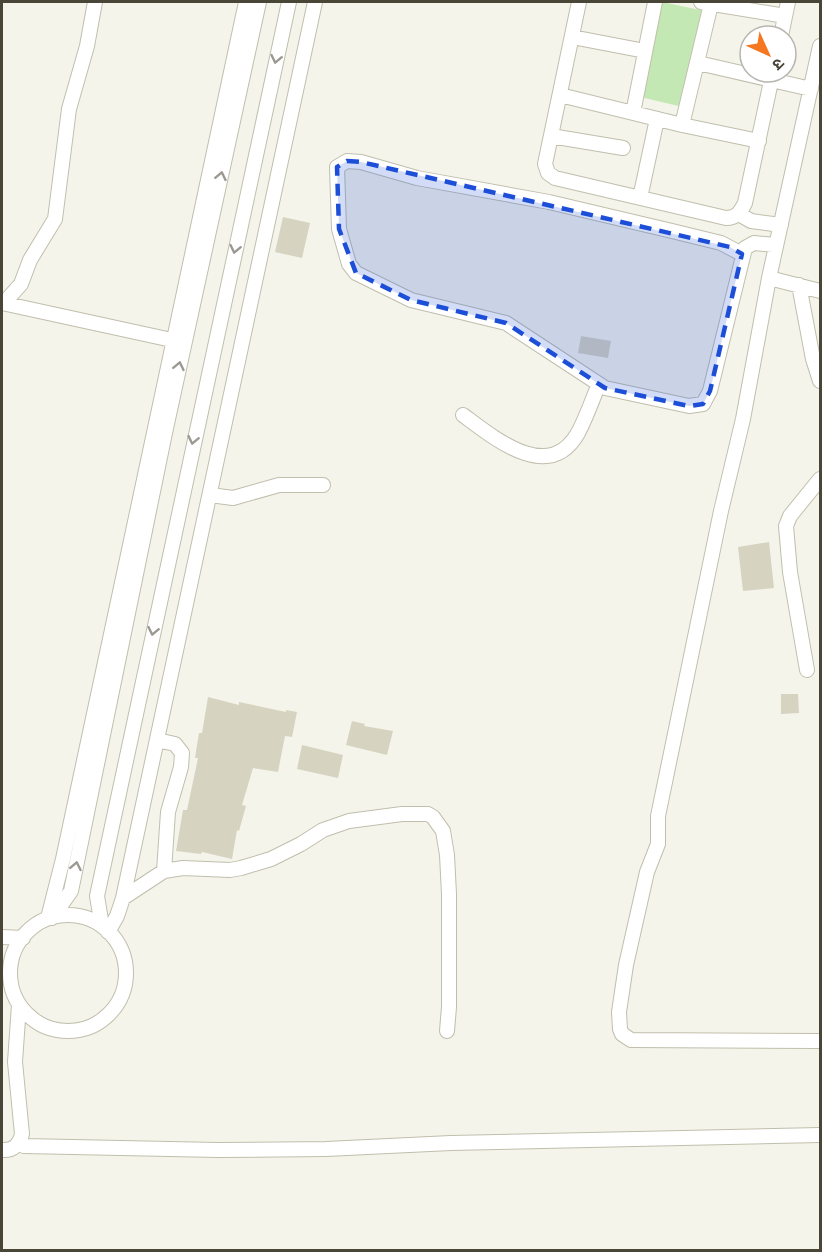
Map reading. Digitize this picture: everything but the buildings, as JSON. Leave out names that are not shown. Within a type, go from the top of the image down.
[{"type":"street","points":[[3,303],[21,284],[27,267],[55,219],[69,109],[87,46],[95,2]]},
{"type":"street","points":[[50,918],[71,891],[246,2]]},
{"type":"street","points":[[178,341],[259,2]]},
{"type":"street","points":[[105,929],[96,896],[289,2]]},
{"type":"street","points":[[105,929],[123,898],[315,2]]},
{"type":"street","points":[[540,184],[579,2]]},
{"type":"street","points":[[633,113],[655,2]]},
{"type":"street","points":[[783,24],[789,2]]},
{"type":"street","points":[[682,125],[698,63],[706,3],[785,16]]},
{"type":"street","points":[[572,37],[645,51]]},
{"type":"street","points":[[820,46],[769,278],[743,419],[721,511],[658,816],[658,844],[647,872],[628,952],[618,1023],[622,1034],[631,1040],[820,1041]]},
{"type":"street","points":[[698,63],[738,70]]},
{"type":"street","points":[[545,164],[548,173],[555,178],[732,218],[739,214],[745,203],[771,84]]},
{"type":"street","points":[[796,84],[811,89]]},
{"type":"street","points":[[560,95],[759,141]]},
{"type":"street","points":[[640,198],[657,119]]},
{"type":"street","points":[[551,136],[623,148]]},
{"type":"street","points":[[742,254],[721,243],[549,202],[417,178],[361,162],[347,161],[337,167],[339,229],[348,264],[356,273],[411,300],[506,323],[598,386],[689,406],[703,404],[710,391],[742,254],[748,245],[776,245]]},
{"type":"street","points":[[739,214],[751,221],[781,225]]},
{"type":"street","points":[[769,278],[820,291]]},
{"type":"street","points":[[799,285],[813,359],[820,381]]},
{"type":"street","points":[[3,303],[178,341]]},
{"type":"street","points":[[463,415],[502,444],[542,457],[555,456],[578,433],[598,386]]},
{"type":"street","points":[[807,670],[790,572],[786,526],[790,516],[820,479]]},
{"type":"street","points":[[210,495],[233,498],[279,485],[323,485]]},
{"type":"street","points":[[157,740],[174,744],[182,753],[181,767],[168,812],[164,872]]},
{"type":"street","points":[[123,898],[164,872],[183,868],[230,870],[242,868],[271,859],[323,830],[349,821],[408,813],[430,815],[443,831],[447,855],[449,894],[447,1031]]},
{"type":"street","points":[[61,916],[88,919],[114,937],[123,952],[127,970],[124,991],[110,1015],[101,1022],[78,1031],[57,1031],[30,1018],[7,983],[15,950],[22,938],[35,926],[50,918],[61,916]]},
{"type":"street","points":[[2,937],[22,938]]},
{"type":"street","points":[[2,1150],[6,1151],[18,1144],[22,1134],[15,1062],[20,1005]]},
{"type":"street","points":[[18,1144],[24,1146],[218,1150],[326,1149],[451,1143],[820,1135]]},
{"type":"highlighted area","points":[[347,161],[361,162],[730,247],[742,254],[710,391],[703,404],[689,406],[605,388],[506,323],[411,300],[356,273],[339,229],[337,167]]},
{"type":"green space","points":[[662,2],[705,11],[683,107],[640,97]]}]
